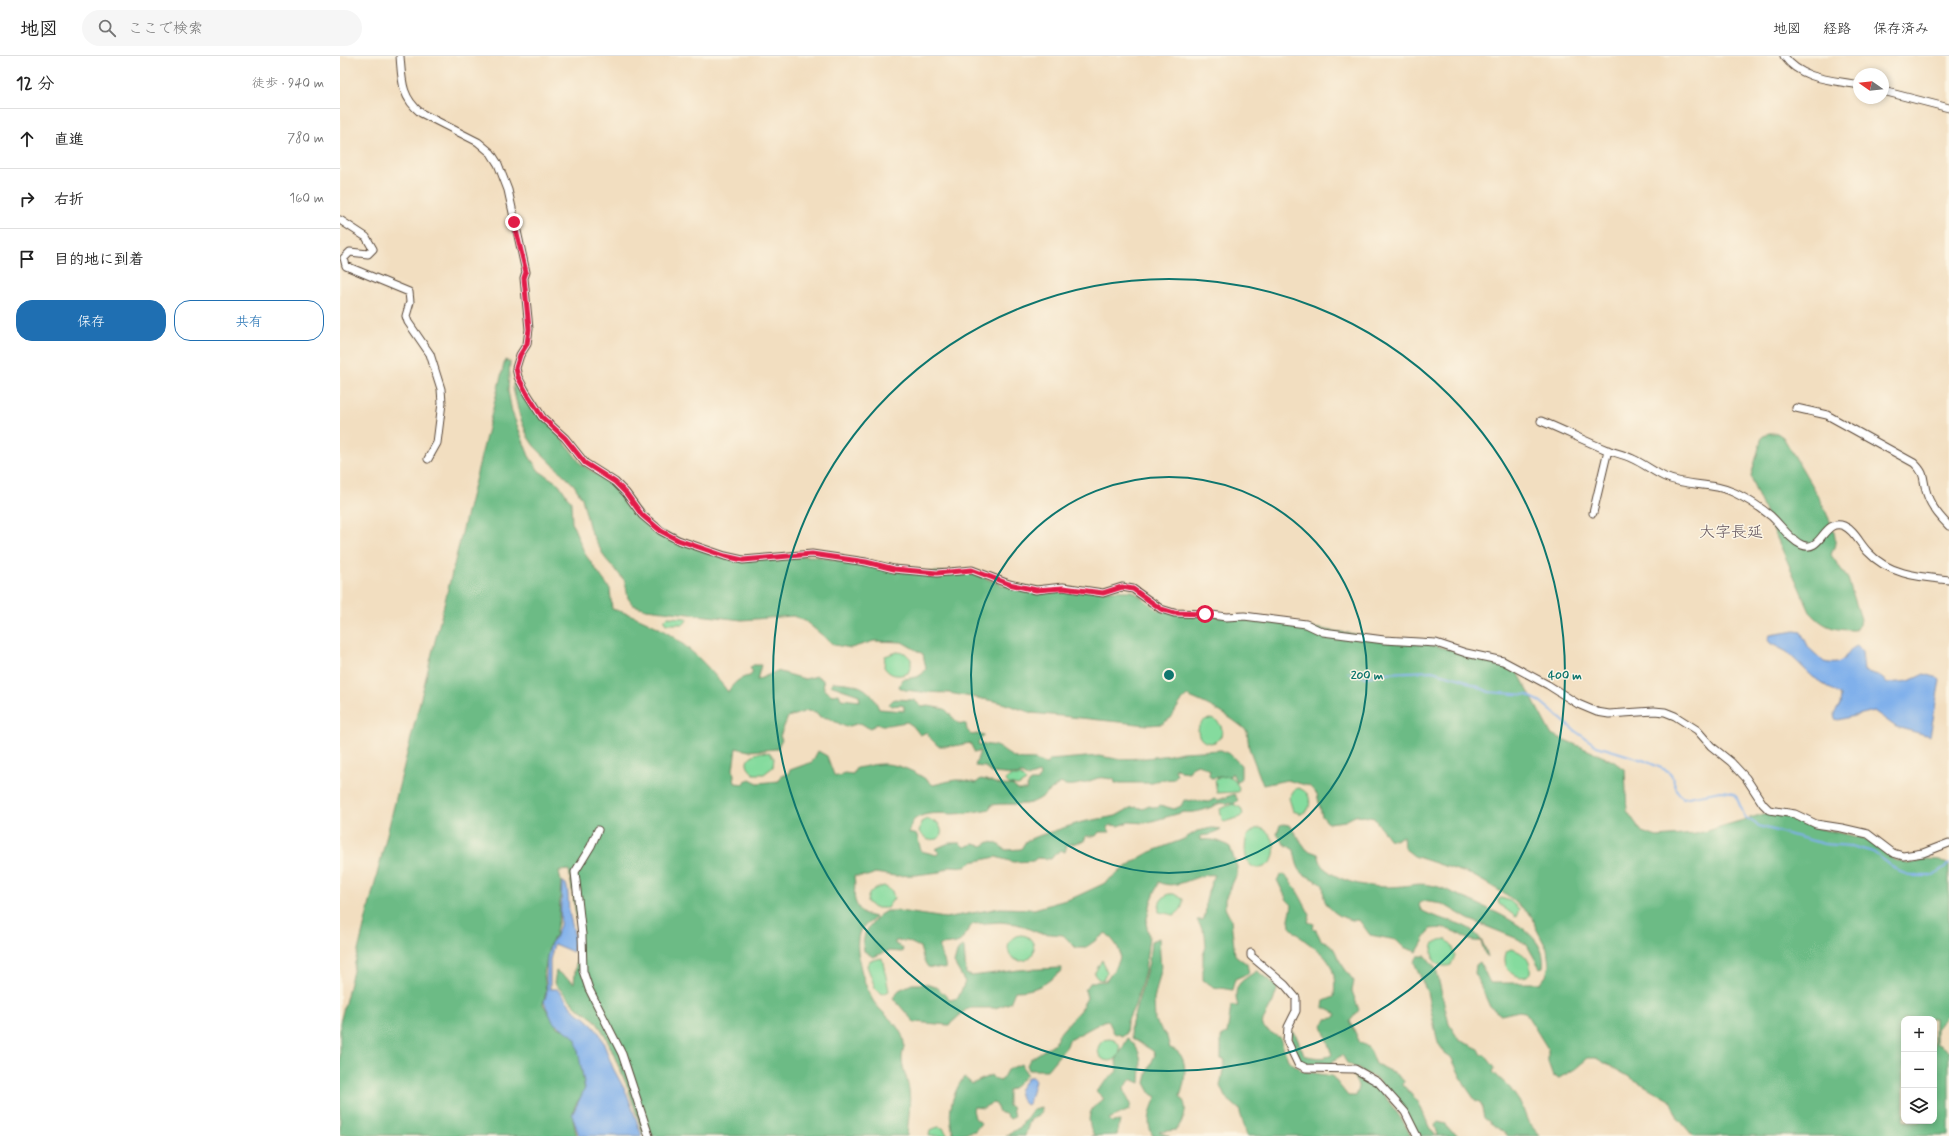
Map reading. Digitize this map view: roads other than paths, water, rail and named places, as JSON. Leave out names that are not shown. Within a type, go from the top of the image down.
[{"type":"street","points":[[400,56],[406,96],[413,107],[421,113],[478,142],[491,153],[503,174],[526,272],[524,278],[529,329],[527,344],[520,355],[516,368],[518,377],[526,392],[542,417],[565,438],[585,463],[615,482],[626,493],[642,515],[661,531],[678,540],[725,556],[743,560],[812,554],[866,562],[894,569],[937,573],[972,570],[1009,584],[1036,590],[1063,588],[1103,593],[1122,587],[1133,589],[1161,609],[1174,613],[1205,614],[1226,617],[1244,616],[1306,624],[1323,632],[1384,640],[1443,645],[1466,653],[1503,661],[1548,685],[1578,704],[1597,712],[1609,714],[1654,711],[1666,712],[1675,716],[1697,730],[1711,746],[1731,762],[1746,778],[1763,804],[1769,810],[1795,814],[1816,824],[1868,834],[1893,853],[1903,856],[1922,853],[1949,843]]},
{"type":"street","points":[[1784,56],[1797,70],[1810,76],[1853,84]]},
{"type":"street","points":[[1889,93],[1949,108]]},
{"type":"street","points":[[340,220],[366,237],[373,249],[368,254],[350,252],[346,254],[344,261],[346,266],[409,292],[410,302],[406,316],[408,322],[430,354],[441,389],[442,403],[437,443],[428,459]]},
{"type":"street","points":[[1796,408],[1827,415],[1914,463],[1924,474],[1926,493],[1930,502],[1949,526]]},
{"type":"street","points":[[1541,421],[1645,465],[1665,477],[1718,486],[1734,492],[1770,515],[1795,541],[1801,545],[1805,546],[1817,543],[1830,526],[1835,524],[1843,525],[1853,532],[1860,544],[1876,561],[1889,568],[1898,572],[1949,580]]},
{"type":"street","points":[[1593,513],[1608,450]]},
{"type":"street","points":[[598,830],[591,846],[576,872],[582,929],[583,971],[589,989],[622,1054],[649,1136]]},
{"type":"street","points":[[1251,953],[1251,956],[1285,985],[1296,998],[1294,1015],[1288,1027],[1287,1041],[1298,1064],[1306,1068],[1354,1069],[1378,1082],[1405,1112],[1417,1136]]},
{"type":"water","points":[[1795,631],[1801,632],[1809,648],[1824,662],[1837,663],[1857,646],[1862,651],[1864,671],[1878,675],[1888,683],[1909,681],[1924,674],[1939,678],[1940,680],[1930,736],[1896,727],[1874,711],[1838,720],[1835,719],[1834,714],[1840,705],[1841,696],[1813,677],[1787,652],[1770,643],[1768,640],[1770,635]]},
{"type":"water","points":[[562,881],[566,884],[568,891],[569,912],[573,927],[574,947],[573,952],[554,944],[550,960],[550,989],[557,989],[576,1012],[586,1018],[600,1034],[613,1068],[627,1094],[642,1136],[579,1136],[572,1115],[585,1088],[576,1040],[572,1035],[553,1022],[544,1002],[547,992],[547,957],[551,943],[555,938],[560,925]]},
{"type":"water","points":[[1028,1077],[1033,1077],[1035,1081],[1029,1103],[1026,1105],[1021,1099],[1019,1090]]},
{"type":"waterway","points":[[1348,673],[1366,677],[1384,673],[1432,671],[1461,679],[1489,692],[1527,695],[1541,702],[1575,731],[1597,746],[1643,760],[1668,771],[1671,774],[1678,793],[1683,798],[1721,791],[1731,792],[1735,794],[1745,817],[1759,826],[1824,844],[1851,846],[1873,852],[1900,872],[1912,876],[1932,876],[1949,864]]},
{"type":"district","name":"大字長延","points":[[1731,532]]}]
